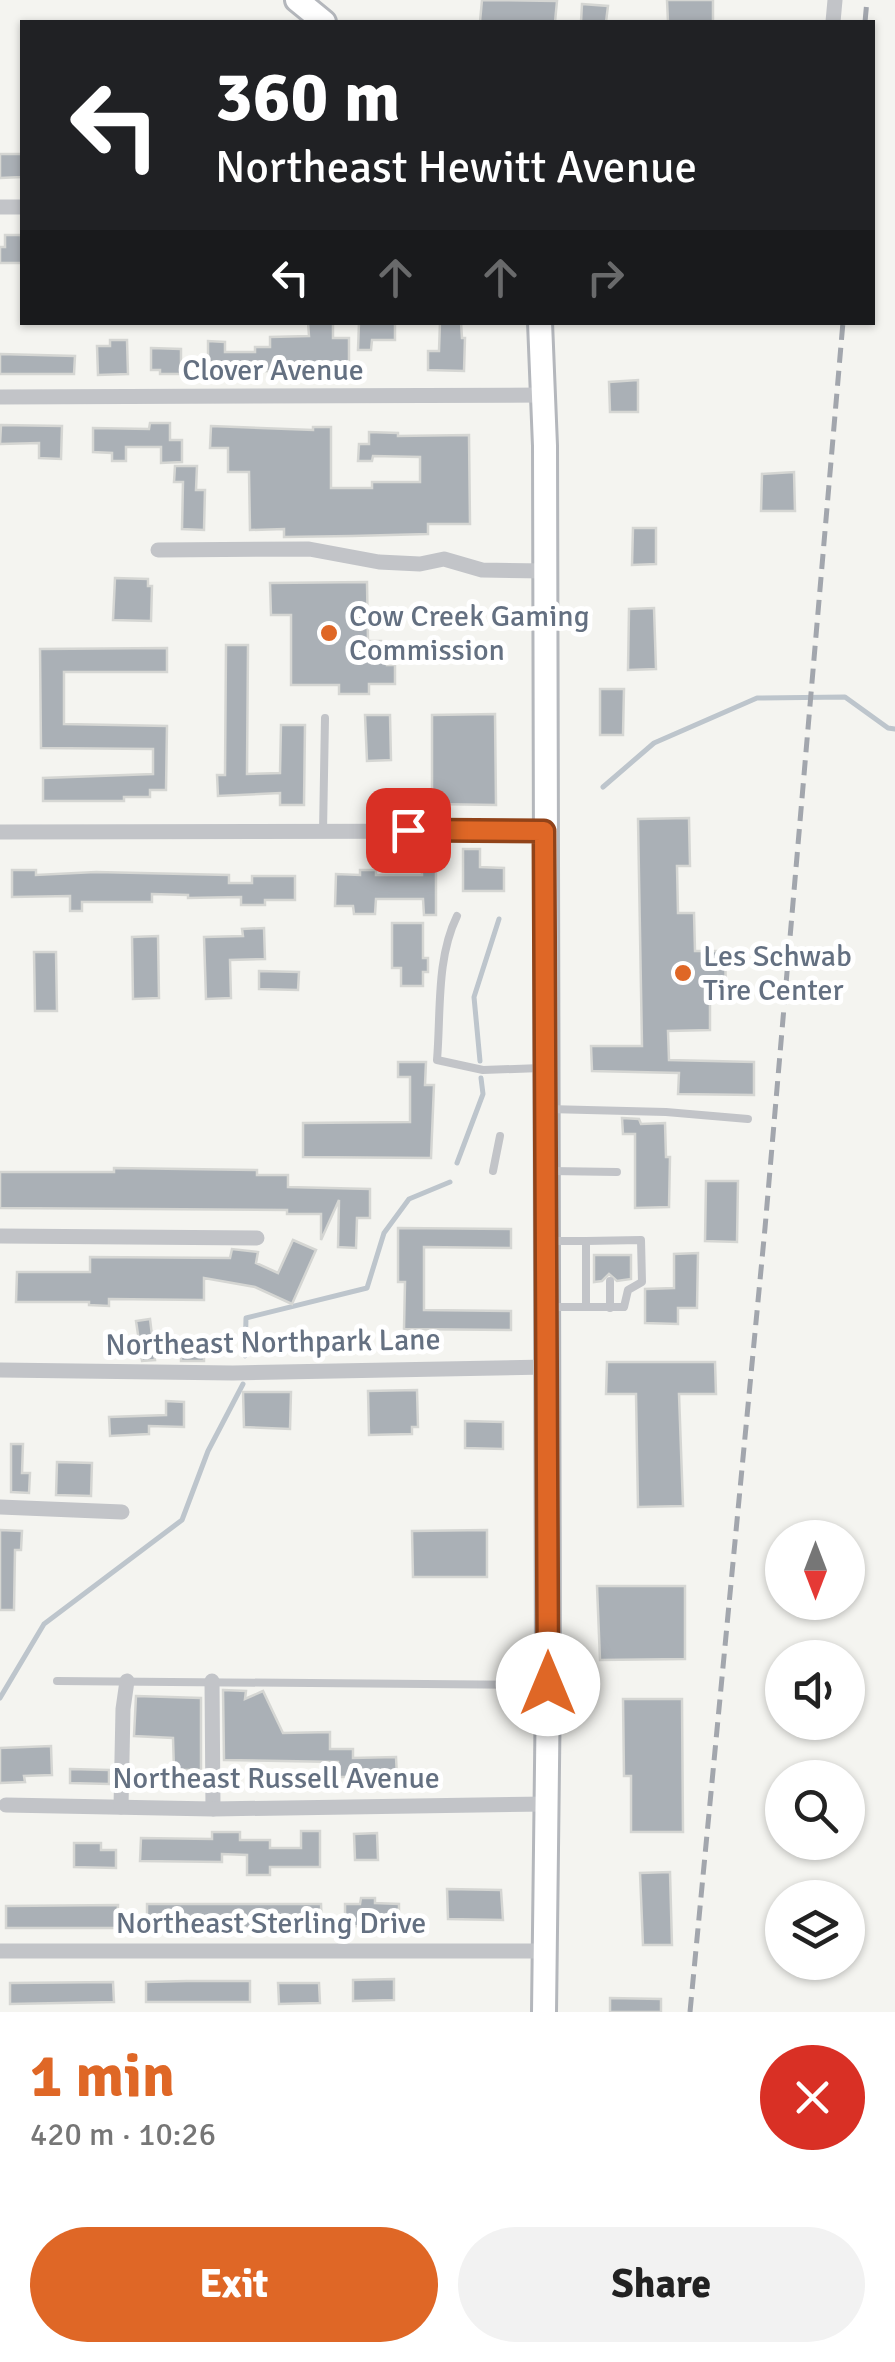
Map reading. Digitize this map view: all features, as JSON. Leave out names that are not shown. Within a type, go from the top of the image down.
[{"type":"main road","points":[[296,0],[321,20]]},
{"type":"main road","points":[[540,325],[545,394],[548,1684],[544,2012]]},
{"type":"street","name":"Clover Avenue","points":[[0,397],[545,394]]},
{"type":"street","points":[[158,550],[309,549],[369,561],[420,564],[444,560],[482,570],[545,571]]},
{"type":"street","points":[[0,832],[544,831]]},
{"type":"street","points":[[0,1236],[257,1238]]},
{"type":"street","name":"Northeast Northpark Lane","points":[[0,1370],[233,1374],[547,1367]]},
{"type":"street","points":[[0,1507],[122,1512]]},
{"type":"street","points":[[122,1807],[122,1709],[126,1681]]},
{"type":"street","points":[[212,1681],[213,1809]]},
{"type":"street","name":"Northeast Russell Avenue","points":[[6,1805],[213,1809],[546,1804]]},
{"type":"street","name":"Northeast Sterling Drive","points":[[0,1951],[543,1951]]},
{"type":"lane","points":[[323,832],[325,718]]},
{"type":"lane","points":[[457,916],[442,956],[437,1060],[482,1070],[546,1068]]},
{"type":"lane","points":[[546,1109],[748,1119]]},
{"type":"lane","points":[[492,1171],[500,1136]]},
{"type":"lane","points":[[546,1171],[618,1172]]},
{"type":"lane","points":[[546,1241],[641,1240],[642,1282],[628,1290],[624,1307],[546,1307]]},
{"type":"lane","points":[[586,1241],[586,1307]]},
{"type":"lane","points":[[610,1241],[610,1255]]},
{"type":"lane","points":[[610,1281],[610,1308]]},
{"type":"lane","points":[[57,1682],[548,1684]]},
{"type":"building","points":[[482,0],[557,1],[555,20],[480,20]]},
{"type":"building","points":[[667,0],[713,0],[713,20],[668,20]]},
{"type":"building","points":[[582,4],[608,6],[606,20],[581,20]]},
{"type":"building","points":[[0,154],[20,154],[20,177],[0,178]]},
{"type":"building","points":[[5,235],[20,235],[20,263],[0,263],[0,247],[5,247]]},
{"type":"building","points":[[308,325],[333,325],[333,338],[349,338],[349,372],[241,371],[241,376],[208,371],[208,341],[225,342],[225,352],[255,352],[255,347],[270,347],[270,337],[309,336]]},
{"type":"building","points":[[359,325],[395,325],[395,340],[372,340],[371,350],[358,350]]},
{"type":"building","points":[[440,325],[461,325],[465,338],[464,371],[428,370],[428,351],[439,351]]},
{"type":"building","points":[[110,340],[127,340],[128,374],[98,375],[97,346],[110,346]]},
{"type":"building","points":[[151,348],[181,349],[181,374],[151,370]]},
{"type":"building","points":[[0,354],[75,356],[74,374],[0,374]]},
{"type":"building","points":[[638,380],[638,412],[610,412],[609,382]]},
{"type":"building","points":[[150,423],[170,423],[170,440],[182,440],[182,462],[161,463],[161,447],[126,447],[126,461],[112,461],[112,453],[93,452],[93,428],[149,429]]},
{"type":"building","points":[[1,425],[62,426],[61,459],[39,458],[39,443],[0,444]]},
{"type":"building","points":[[211,426],[313,430],[331,427],[331,488],[372,488],[372,482],[420,482],[420,457],[373,456],[372,461],[358,461],[359,444],[369,444],[369,432],[398,436],[469,435],[470,524],[428,524],[428,534],[284,537],[284,529],[250,530],[249,472],[228,472],[228,448],[210,448]]},
{"type":"building","points":[[175,466],[197,466],[196,490],[205,490],[204,530],[182,529],[183,482],[174,482]]},
{"type":"building","points":[[794,472],[795,511],[761,511],[762,474]]},
{"type":"building","points":[[633,528],[656,528],[656,564],[632,565]]},
{"type":"building","points":[[115,578],[148,579],[148,586],[152,586],[151,621],[113,620]]},
{"type":"building","name":"Cow Creek Gaming Commission","points":[[367,582],[368,641],[381,641],[381,655],[387,655],[387,665],[395,665],[395,684],[369,684],[369,694],[339,694],[339,685],[291,685],[291,615],[271,615],[270,583]]},
{"type":"building","points":[[654,608],[656,669],[628,670],[629,609]]},
{"type":"building","points":[[226,645],[248,645],[247,774],[280,773],[281,725],[305,725],[304,805],[280,805],[280,793],[218,796],[217,775],[225,775]]},
{"type":"building","points":[[167,648],[167,672],[64,672],[64,724],[167,726],[166,790],[150,790],[150,797],[124,797],[124,801],[43,801],[43,778],[153,774],[153,749],[41,748],[40,649]]},
{"type":"building","points":[[600,689],[624,689],[623,735],[600,735]]},
{"type":"building","points":[[495,714],[496,805],[432,804],[432,715]]},
{"type":"building","points":[[365,715],[390,715],[391,760],[367,761]]},
{"type":"building","points":[[689,818],[690,866],[677,866],[678,913],[694,913],[695,951],[725,951],[726,994],[710,994],[710,1030],[668,1031],[669,1060],[754,1062],[754,1095],[678,1094],[679,1073],[592,1071],[591,1046],[642,1046],[638,819]]},
{"type":"building","points":[[463,849],[480,849],[480,867],[504,868],[504,891],[463,891]]},
{"type":"building","points":[[422,868],[436,868],[436,915],[424,915],[423,899],[376,899],[375,914],[354,914],[353,906],[335,906],[336,874],[360,875],[360,870],[376,870],[376,875],[422,875]]},
{"type":"building","points":[[12,870],[36,870],[36,875],[229,875],[229,883],[252,883],[252,876],[295,876],[295,900],[241,905],[241,897],[152,894],[152,902],[82,902],[82,911],[70,911],[70,896],[12,897]]},
{"type":"building","points":[[392,923],[423,923],[423,958],[428,958],[428,972],[423,972],[423,986],[401,986],[401,968],[392,968]]},
{"type":"building","points":[[264,928],[265,959],[230,960],[231,998],[206,999],[204,937],[243,936],[242,929]]},
{"type":"building","points":[[158,936],[159,998],[133,999],[132,937]]},
{"type":"building","points":[[34,952],[56,952],[57,1011],[35,1011]]},
{"type":"building","points":[[259,971],[299,972],[298,990],[259,989]]},
{"type":"building","points":[[398,1062],[426,1062],[425,1085],[434,1085],[431,1158],[303,1157],[303,1123],[410,1122],[410,1077],[398,1077]]},
{"type":"building","points":[[622,1118],[639,1119],[641,1124],[665,1123],[666,1157],[670,1157],[669,1207],[635,1208],[635,1134],[623,1134]]},
{"type":"building","points":[[114,1168],[257,1170],[257,1175],[288,1175],[288,1187],[370,1189],[370,1218],[357,1218],[356,1248],[338,1247],[339,1200],[321,1240],[321,1214],[287,1214],[287,1210],[0,1208],[0,1172],[114,1172]]},
{"type":"building","points":[[706,1181],[738,1181],[737,1242],[705,1241]]},
{"type":"building","points":[[398,1228],[511,1229],[511,1248],[424,1247],[424,1310],[511,1311],[511,1330],[404,1329],[405,1282],[398,1282]]},
{"type":"building","points":[[293,1240],[316,1250],[292,1304],[255,1287],[204,1278],[204,1300],[109,1299],[109,1306],[89,1302],[16,1302],[17,1272],[90,1272],[90,1257],[230,1258],[232,1249],[258,1252],[256,1263],[278,1273]]},
{"type":"building","points":[[698,1253],[697,1308],[678,1308],[678,1324],[645,1323],[645,1289],[674,1288],[674,1254]]},
{"type":"building","points":[[594,1255],[631,1255],[631,1279],[617,1281],[609,1274],[594,1282]]},
{"type":"building","points":[[150,1319],[155,1360],[142,1361],[136,1321]]},
{"type":"building","points":[[181,1340],[204,1341],[204,1361],[181,1361]]},
{"type":"building","points":[[607,1362],[715,1362],[716,1394],[679,1394],[683,1506],[638,1507],[636,1394],[606,1394]]},
{"type":"building","points":[[417,1390],[418,1427],[412,1427],[412,1434],[369,1435],[368,1391]]},
{"type":"building","points":[[243,1392],[291,1392],[290,1429],[244,1427]]},
{"type":"building","points":[[166,1401],[184,1402],[184,1427],[149,1426],[149,1434],[110,1436],[109,1417],[166,1415]]},
{"type":"building","points":[[465,1421],[503,1422],[503,1449],[465,1448]]},
{"type":"building","points":[[11,1444],[23,1444],[22,1473],[30,1473],[29,1493],[11,1492]]},
{"type":"building","points":[[57,1462],[92,1463],[91,1496],[56,1495]]},
{"type":"building","points":[[0,1530],[22,1531],[21,1550],[15,1550],[14,1610],[0,1610]]},
{"type":"building","points":[[487,1530],[487,1577],[413,1577],[412,1531]]},
{"type":"building","points":[[597,1586],[685,1586],[685,1659],[600,1660]]},
{"type":"building","points":[[223,1690],[246,1691],[245,1699],[263,1691],[283,1733],[330,1732],[330,1749],[353,1749],[353,1758],[396,1757],[397,1777],[338,1777],[338,1762],[224,1760]]},
{"type":"building","points":[[136,1696],[201,1698],[201,1770],[174,1770],[173,1738],[134,1736]]},
{"type":"building","points":[[623,1699],[682,1699],[683,1832],[631,1832],[631,1776],[624,1776]]},
{"type":"building","points":[[51,1746],[52,1775],[24,1776],[25,1782],[0,1783],[0,1748]]},
{"type":"building","points":[[70,1769],[109,1770],[109,1784],[70,1783]]},
{"type":"building","points":[[301,1831],[320,1831],[320,1867],[270,1867],[270,1875],[247,1875],[247,1855],[222,1854],[222,1862],[140,1861],[141,1838],[212,1839],[212,1832],[240,1832],[240,1840],[270,1840],[270,1848],[301,1848]]},
{"type":"building","points":[[377,1833],[378,1860],[355,1860],[354,1834]]},
{"type":"building","points":[[74,1843],[101,1843],[101,1850],[116,1850],[116,1868],[74,1867]]},
{"type":"building","points":[[670,1872],[672,1945],[643,1945],[640,1873]]},
{"type":"building","points":[[447,1889],[501,1890],[503,1920],[448,1919]]},
{"type":"building","points":[[361,1898],[399,1904],[399,1927],[345,1926],[345,1904],[360,1904]]},
{"type":"building","points":[[147,1904],[321,1904],[322,1928],[147,1928]]},
{"type":"building","points":[[118,1905],[117,1928],[6,1928],[6,1906]]},
{"type":"building","points":[[394,1979],[394,2000],[353,2001],[353,1980]]},
{"type":"building","points":[[250,1981],[250,2002],[146,2002],[146,1982]]},
{"type":"building","points":[[113,1982],[114,2002],[10,2004],[10,1983]]},
{"type":"building","points":[[278,1983],[319,1983],[320,2003],[279,2004]]},
{"type":"building","points":[[610,1998],[661,1999],[661,2012],[610,2012]]},
{"type":"waterway","points":[[603,787],[654,743],[757,698],[845,697],[895,729]]},
{"type":"waterway","points":[[480,1061],[474,997],[499,919]]},
{"type":"waterway","points":[[457,1163],[483,1094],[481,1078]]},
{"type":"waterway","points":[[245,1356],[246,1318],[367,1288],[384,1233],[409,1199],[450,1182]]},
{"type":"waterway","points":[[0,1698],[44,1624],[182,1520],[208,1451],[243,1384]]},
{"type":"railway","points":[[865,20],[867,0]]},
{"type":"railway","points":[[690,2012],[765,1228],[843,325]]},
{"type":"place","name":"Cow Creek Gaming Commission","points":[[329,633]]},
{"type":"place","name":"Les Schwab Tire Center","points":[[683,973]]},
{"type":"route","points":[[408,830],[544,831],[548,1684]]}]
